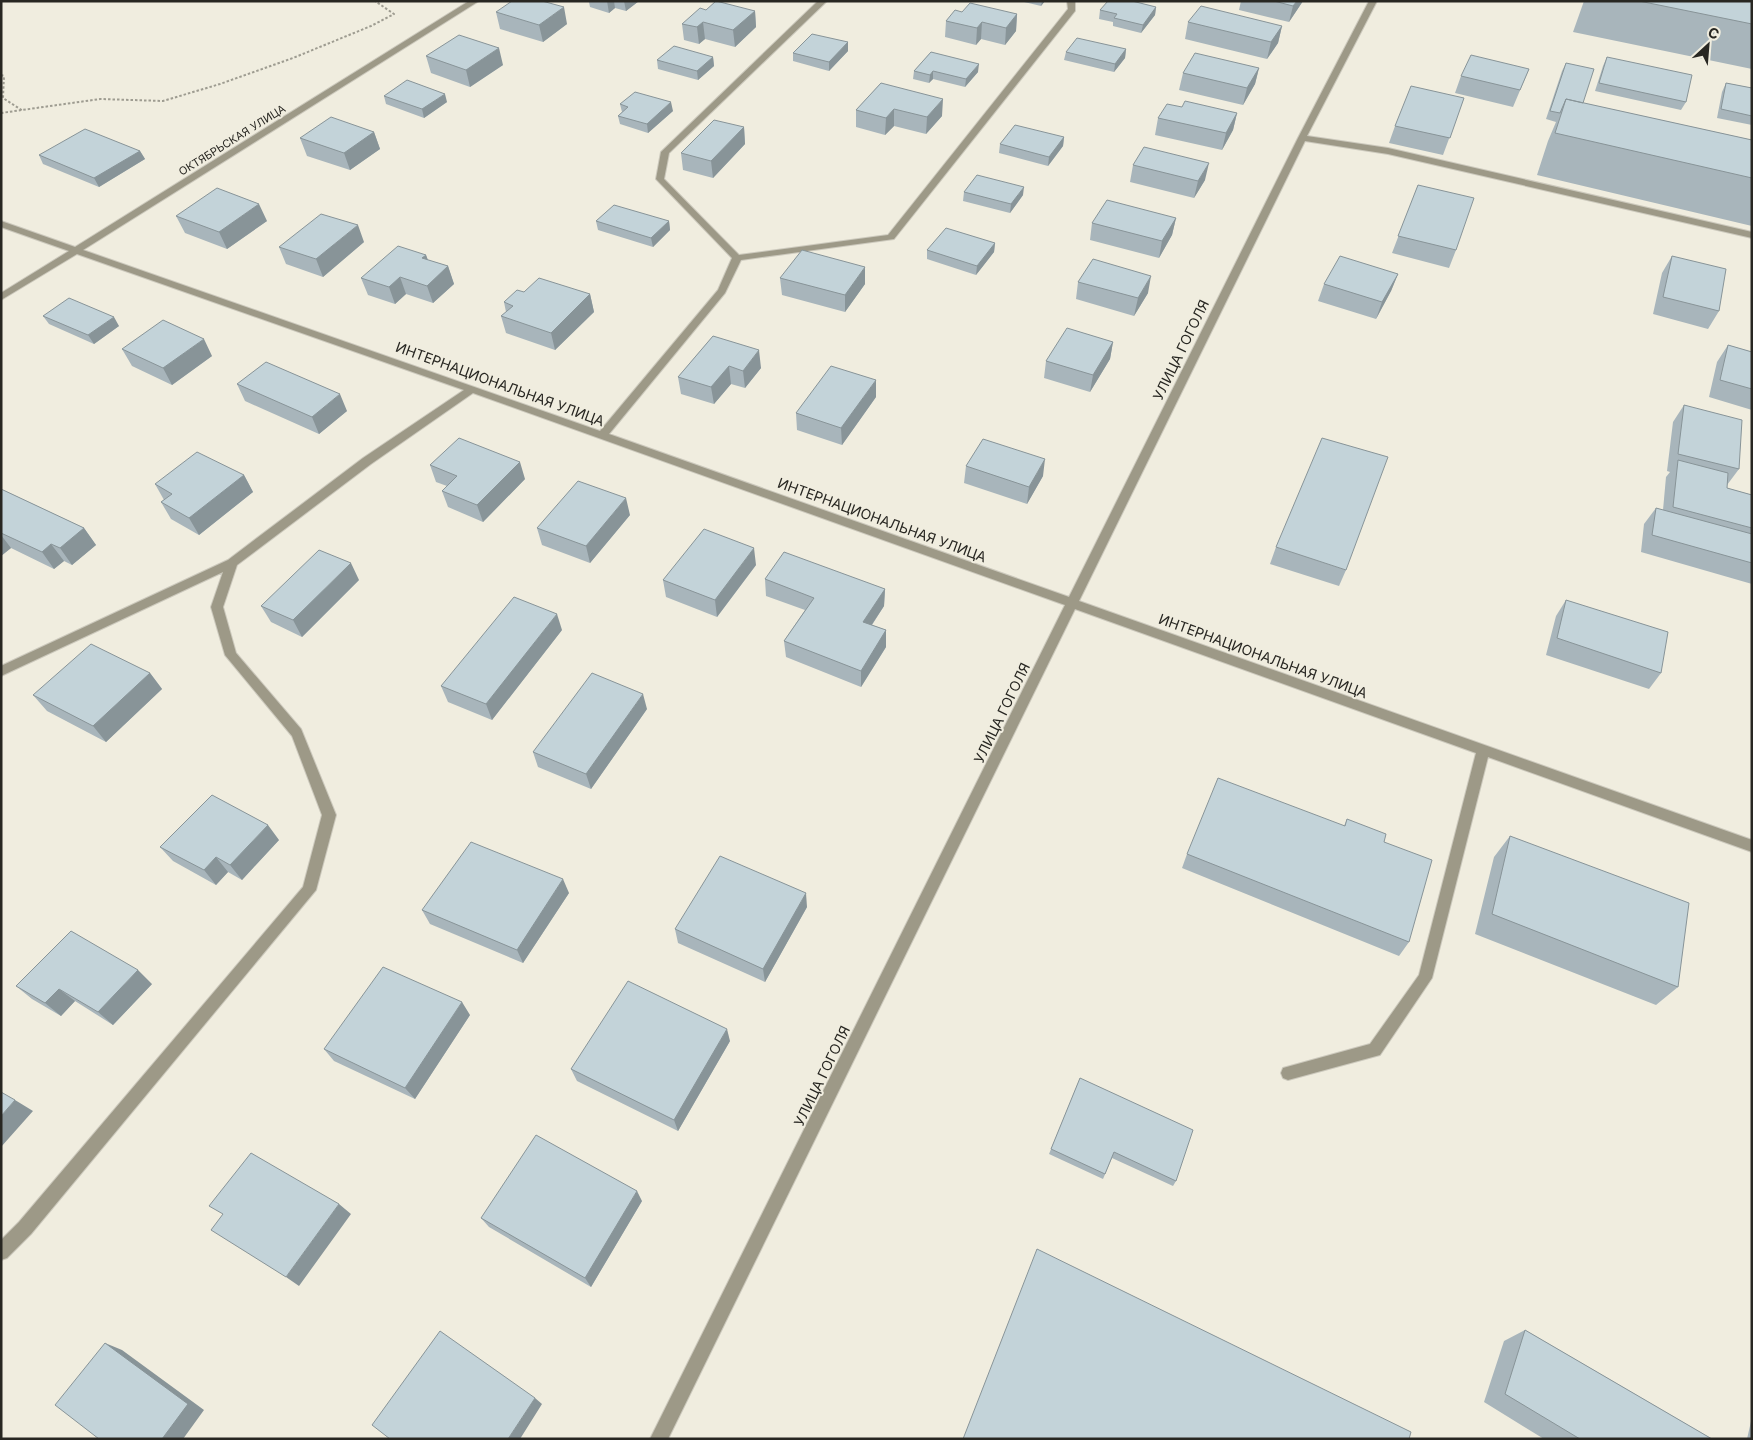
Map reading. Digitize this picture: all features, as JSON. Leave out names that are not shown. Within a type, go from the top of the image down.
[{"type":"street","name":"ОКТЯБРЬСКАЯ УЛИЦА","points":[[1,297],[475,1]]},
{"type":"street","points":[[738,258],[660,179],[665,152],[823,1]]},
{"type":"street","points":[[738,258],[891,237],[1072,9],[1071,1]]},
{"type":"street","name":"УЛИЦА ГОГОЛЯ","points":[[659,1439],[1302,138],[1373,1]]},
{"type":"street","points":[[1302,138],[1388,151],[1752,235]]},
{"type":"street","name":"ИНТЕРНАЦИОНАЛЬНАЯ УЛИЦА","points":[[1,224],[472,389],[1752,846]]},
{"type":"street","points":[[602,436],[722,291],[738,258]]},
{"type":"street","points":[[1,671],[232,564],[367,461],[472,389]]},
{"type":"street","points":[[1,1252],[25,1228],[310,890],[329,815],[297,733],[231,655],[217,607],[232,564]]},
{"type":"street","points":[[1288,1073],[1375,1050],[1425,978],[1483,750]]},
{"type":"path","points":[[1,113],[23,112],[100,99],[163,101],[220,84],[302,54],[371,26],[394,14],[375,1]]},
{"type":"path","points":[[1,75],[4,76],[3,98],[23,112]]},
{"type":"building","points":[[512,1],[542,1],[564,7],[539,25],[496,12]]},
{"type":"building","points":[[716,1],[755,11],[733,30],[703,22],[697,27],[682,24],[700,8],[706,10]]},
{"type":"building","points":[[1108,1],[1132,1],[1156,7],[1143,25],[1114,18],[1117,14],[1100,10]]},
{"type":"building","points":[[1274,1],[1297,1],[1293,6]]},
{"type":"building","points":[[1639,1],[1752,1],[1752,24]]},
{"type":"building","points":[[970,3],[1017,14],[1006,28],[982,22],[977,28],[946,21],[955,10],[962,12]]},
{"type":"building","points":[[1201,6],[1282,26],[1271,42],[1188,22]]},
{"type":"building","points":[[812,34],[848,42],[829,62],[793,53]]},
{"type":"building","points":[[459,35],[499,48],[466,70],[426,56]]},
{"type":"building","points":[[1077,38],[1126,49],[1115,64],[1066,52]]},
{"type":"building","points":[[674,46],[713,57],[697,71],[657,60]]},
{"type":"building","points":[[931,52],[979,64],[966,79],[933,71],[930,75],[914,71]]},
{"type":"building","points":[[1195,53],[1259,68],[1247,88],[1183,73]]},
{"type":"building","points":[[1471,55],[1529,69],[1520,90],[1461,76]]},
{"type":"building","points":[[1607,57],[1692,75],[1686,102],[1599,83]]},
{"type":"building","points":[[1566,63],[1594,69],[1583,103],[1566,99],[1560,113],[1550,111]]},
{"type":"building","points":[[407,80],[445,94],[422,109],[384,96]]},
{"type":"building","points":[[881,83],[943,99],[927,117],[894,109],[886,118],[856,110]]},
{"type":"building","points":[[1726,83],[1752,88],[1752,116],[1721,109]]},
{"type":"building","points":[[1411,86],[1464,98],[1450,138],[1395,126]]},
{"type":"building","points":[[635,92],[671,102],[647,124],[618,116],[628,107],[620,104]]},
{"type":"building","points":[[1566,99],[1752,140],[1752,178],[1555,133]]},
{"type":"building","points":[[1185,101],[1237,113],[1226,133],[1158,118],[1167,104],[1182,107]]},
{"type":"building","points":[[331,117],[374,132],[344,153],[300,138]]},
{"type":"building","points":[[714,120],[744,127],[711,161],[681,153]]},
{"type":"building","points":[[1015,125],[1064,137],[1049,157],[1000,144]]},
{"type":"building","points":[[85,129],[140,151],[94,178],[39,155]]},
{"type":"building","points":[[1144,147],[1209,163],[1198,181],[1133,165]]},
{"type":"building","points":[[977,175],[1024,187],[1011,204],[964,192]]},
{"type":"building","points":[[1418,185],[1474,198],[1456,250],[1398,236]]},
{"type":"building","points":[[217,188],[259,204],[219,232],[176,216]]},
{"type":"building","points":[[1107,200],[1176,218],[1162,241],[1092,223]]},
{"type":"building","points":[[614,205],[669,221],[651,238],[596,221]]},
{"type":"building","points":[[321,214],[358,225],[316,259],[279,247]]},
{"type":"building","points":[[946,228],[995,243],[977,266],[927,250]]},
{"type":"building","points":[[398,246],[426,255],[422,258],[448,266],[427,286],[400,277],[389,287],[361,278]]},
{"type":"building","points":[[802,250],[865,267],[845,295],[780,278]]},
{"type":"building","points":[[1340,256],[1398,274],[1382,302],[1324,284]]},
{"type":"building","points":[[1672,256],[1726,269],[1719,311],[1663,297]]},
{"type":"building","points":[[1093,259],[1151,276],[1138,298],[1078,282]]},
{"type":"building","points":[[539,278],[590,294],[551,333],[501,316],[513,306],[504,302],[517,290],[524,292]]},
{"type":"building","points":[[69,298],[114,317],[88,335],[43,316]]},
{"type":"building","points":[[163,320],[204,339],[163,368],[122,349]]},
{"type":"building","points":[[1067,328],[1113,342],[1093,375],[1046,361]]},
{"type":"building","points":[[713,336],[759,350],[743,371],[729,366],[711,387],[678,377]]},
{"type":"building","points":[[1728,345],[1752,352],[1752,389],[1720,380]]},
{"type":"building","points":[[266,362],[340,394],[312,417],[237,384]]},
{"type":"building","points":[[831,366],[876,380],[841,428],[796,413]]},
{"type":"building","points":[[1684,405],[1742,420],[1739,469],[1678,454]]},
{"type":"building","points":[[459,438],[520,462],[477,505],[442,491],[457,476],[430,465]]},
{"type":"building","points":[[1322,438],[1388,457],[1346,570],[1276,547]]},
{"type":"building","points":[[983,439],[1045,459],[1029,487],[966,466]]},
{"type":"building","points":[[197,452],[244,475],[189,518],[161,502],[172,494],[155,484]]},
{"type":"building","points":[[1678,460],[1728,473],[1727,488],[1752,495],[1752,528],[1673,507]]},
{"type":"building","points":[[578,481],[626,498],[586,546],[537,528]]},
{"type":"building","points":[[1,489],[84,528],[60,548],[51,544],[42,552],[1,533]]},
{"type":"building","points":[[1656,508],[1752,534],[1752,563],[1652,535]]},
{"type":"building","points":[[704,529],[754,548],[715,600],[663,580]]},
{"type":"building","points":[[319,550],[351,563],[293,620],[261,606]]},
{"type":"building","points":[[784,552],[885,589],[863,622],[886,630],[861,671],[784,641],[814,598],[765,579]]},
{"type":"building","points":[[514,597],[557,614],[486,704],[441,686]]},
{"type":"building","points":[[1566,600],[1668,632],[1661,673],[1557,638]]},
{"type":"building","points":[[91,644],[150,673],[93,726],[33,695]]},
{"type":"building","points":[[592,673],[643,694],[586,774],[533,752]]},
{"type":"building","points":[[1218,778],[1345,826],[1347,819],[1386,834],[1384,842],[1432,860],[1409,942],[1187,854]]},
{"type":"building","points":[[212,795],[268,825],[230,865],[216,857],[204,870],[160,847]]},
{"type":"building","points":[[1510,836],[1689,903],[1678,987],[1492,914]]},
{"type":"building","points":[[471,842],[563,879],[517,950],[422,910]]},
{"type":"building","points":[[720,856],[806,893],[763,969],[675,929]]},
{"type":"building","points":[[71,931],[138,970],[98,1012],[59,989],[45,1003],[16,986]]},
{"type":"building","points":[[383,967],[462,1002],[405,1088],[324,1049]]},
{"type":"building","points":[[628,981],[727,1029],[674,1120],[571,1069]]},
{"type":"building","points":[[1080,1078],[1193,1130],[1176,1181],[1114,1152],[1105,1174],[1051,1149]]},
{"type":"building","points":[[1,1092],[15,1100],[1,1116]]},
{"type":"building","points":[[536,1135],[637,1191],[585,1278],[481,1218]]},
{"type":"building","points":[[251,1153],[339,1204],[286,1277],[211,1230],[223,1214],[209,1206]]},
{"type":"building","points":[[1037,1249],[1411,1432],[1409,1439],[963,1439]]},
{"type":"building","points":[[1525,1330],[1712,1439],[1580,1439],[1505,1394]]},
{"type":"building","points":[[440,1331],[535,1398],[508,1439],[390,1439],[372,1425]]},
{"type":"building","points":[[105,1343],[188,1404],[162,1439],[99,1439],[55,1405]]}]
